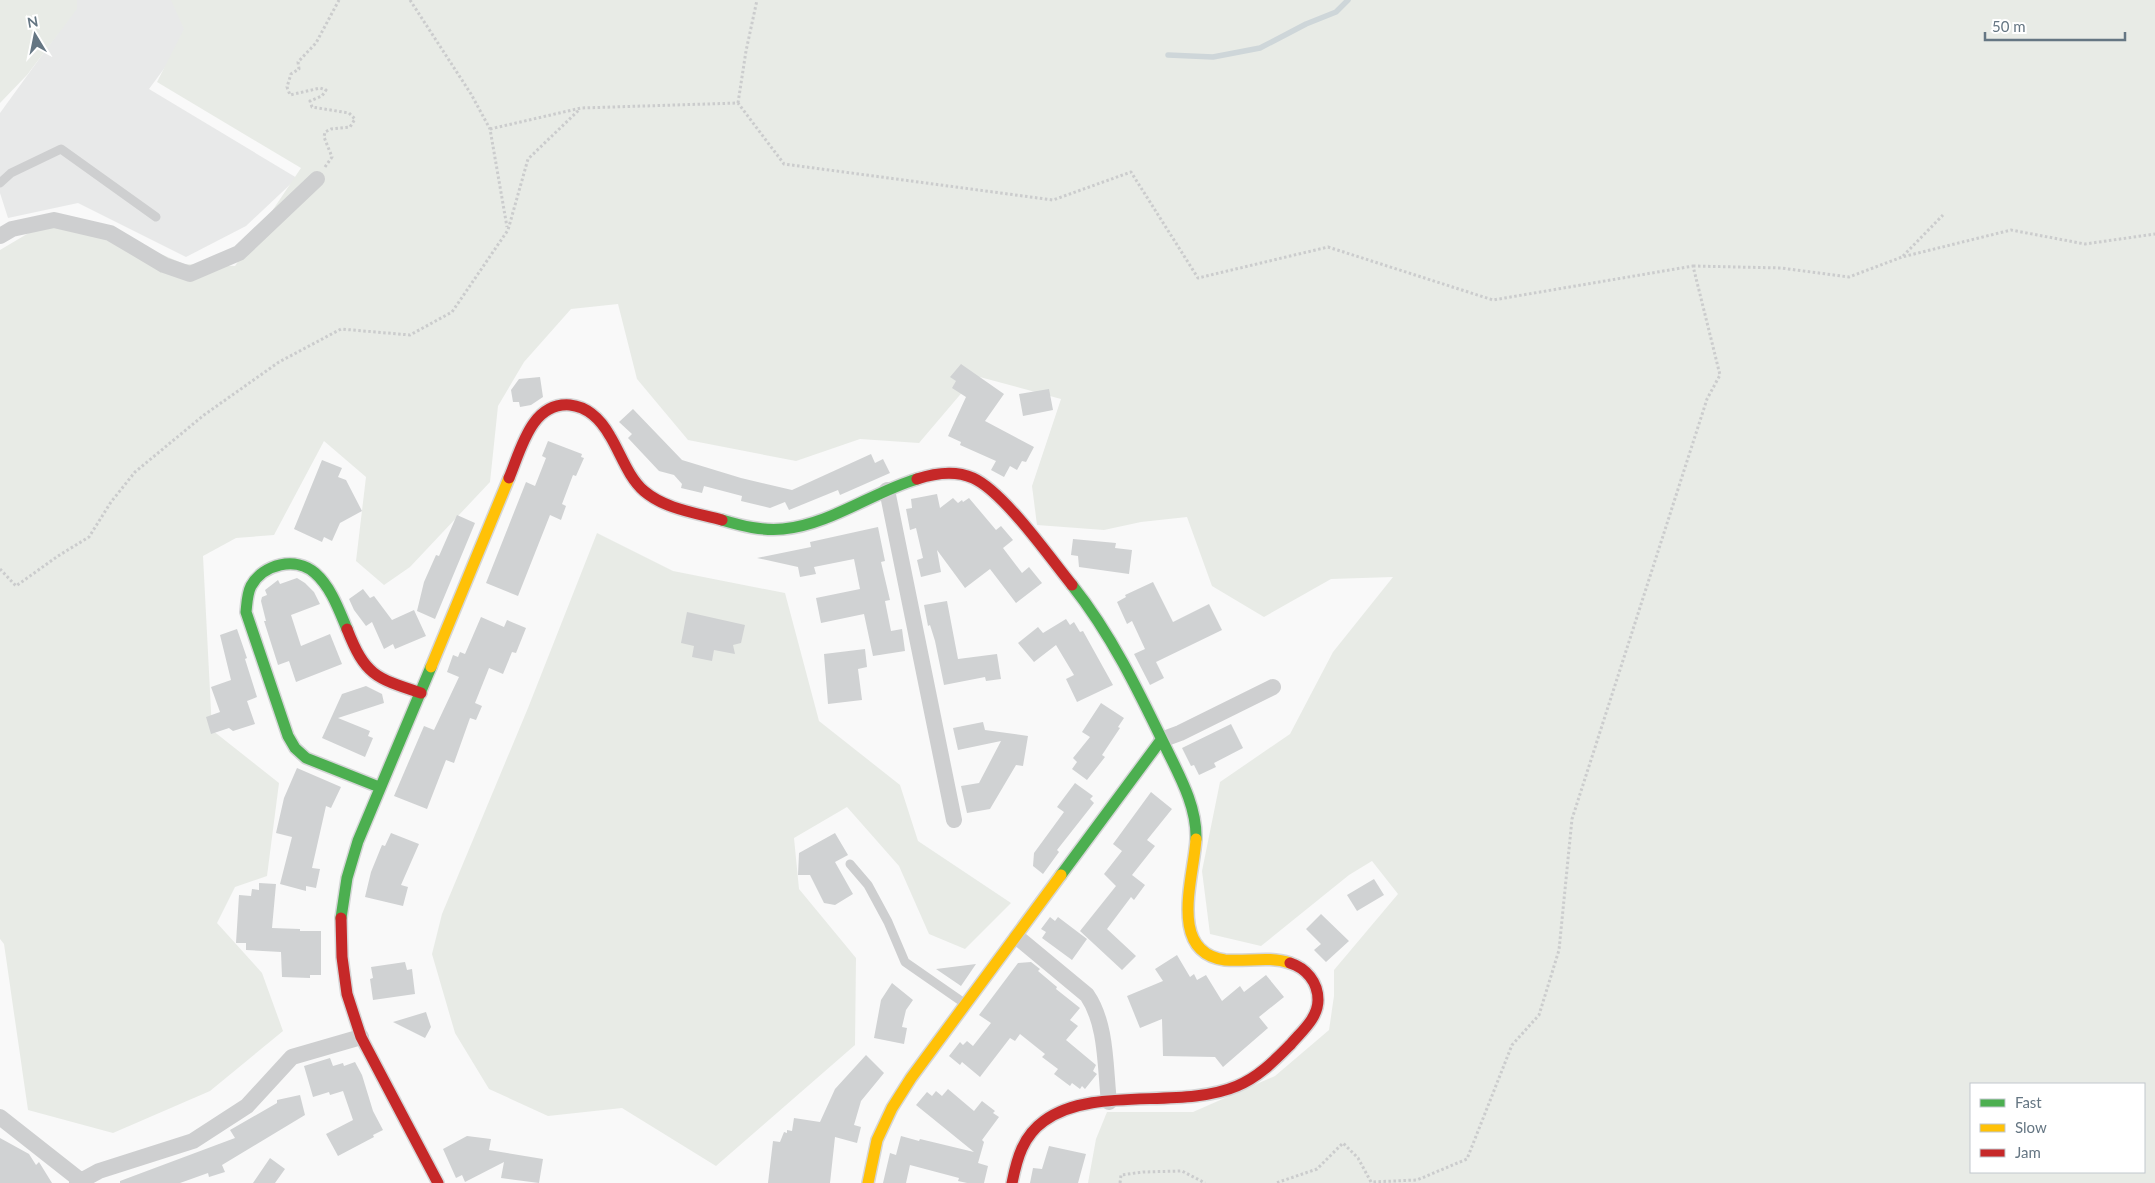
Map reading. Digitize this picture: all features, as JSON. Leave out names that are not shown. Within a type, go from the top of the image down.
[{"type":"street","points":[[0,236],[12,229],[54,220],[110,233],[164,265],[190,274],[239,253],[317,179]]},
{"type":"street","points":[[438,1183],[361,1037],[347,994],[342,957],[341,914],[347,878],[358,841],[379,787],[421,693],[530,428],[538,416],[554,406],[573,404],[590,410],[603,424],[638,485],[652,498],[671,506],[764,530],[786,530],[808,525],[887,490],[922,477],[946,473],[971,477],[997,494],[1084,600],[1112,642],[1162,740],[1193,811],[1196,830],[1188,913],[1192,936],[1201,950],[1214,958],[1283,960],[1303,968],[1316,984],[1319,1002],[1314,1018],[1268,1068],[1250,1081],[1228,1090],[1207,1095],[1109,1102],[1067,1108],[1044,1120],[1027,1137],[1016,1160],[1012,1183]]},
{"type":"street","points":[[887,490],[954,820]]},
{"type":"street","points":[[379,787],[306,758],[295,748],[288,736],[246,612],[247,594],[257,577],[274,566],[292,562],[308,565],[323,578],[364,665],[376,676],[421,693]]},
{"type":"street","points":[[868,1183],[877,1140],[892,1108],[1162,740],[1180,734],[1273,687]]},
{"type":"street","points":[[1017,937],[1087,995],[1095,1007],[1100,1025],[1109,1102]]},
{"type":"street","points":[[0,1118],[78,1182],[100,1171],[193,1141],[246,1106],[292,1057],[361,1037]]},
{"type":"lane","points":[[0,183],[11,173],[60,149],[156,217]]},
{"type":"lane","points":[[850,864],[868,885],[888,922],[906,962],[966,1005]]},
{"type":"path","points":[[317,179],[332,157],[324,137],[325,132],[331,129],[350,126],[355,119],[349,113],[312,107],[310,100],[322,96],[326,90],[320,88],[290,95],[287,87],[291,74],[299,70],[298,62],[316,43],[338,0]]},
{"type":"path","points":[[410,0],[471,94],[490,130],[508,230]]},
{"type":"path","points":[[757,0],[746,51],[738,103],[784,164],[1053,200],[1131,172],[1198,278],[1328,247],[1493,300],[1693,266],[1782,268],[1849,277],[1902,257],[2011,230],[2086,244],[2155,234]]},
{"type":"path","points":[[490,130],[581,108],[738,103]]},
{"type":"path","points":[[0,569],[16,586],[58,556],[89,537],[111,502],[135,472],[204,415],[279,362],[341,329],[410,335],[452,312],[508,230],[528,159],[581,108]]},
{"type":"path","points":[[1902,257],[1943,215]]},
{"type":"path","points":[[1276,1183],[1317,1169],[1342,1143],[1358,1158],[1371,1182],[1417,1180],[1467,1159],[1512,1045],[1539,1015],[1559,950],[1572,819],[1707,399],[1720,376],[1693,266]]},
{"type":"path","points":[[1120,1183],[1121,1175],[1143,1172],[1182,1171],[1205,1183]]},
{"type":"shaded area","points":[[0,0],[77,0],[77,9],[27,75],[0,103]]},
{"type":"shaded area","points":[[65,0],[183,0],[194,28],[149,89],[297,178],[246,226],[186,257],[78,203],[8,218],[0,193],[0,113],[61,29]]},
{"type":"shaded area","points":[[171,0],[2155,0],[2155,1183],[1088,1183],[1096,1139],[1107,1112],[1193,1112],[1275,1076],[1329,1030],[1334,996],[1334,970],[1398,894],[1372,861],[1349,875],[1261,946],[1210,934],[1202,871],[1220,782],[1290,734],[1333,652],[1393,577],[1331,579],[1264,617],[1212,586],[1187,517],[1141,522],[1104,530],[1037,525],[1032,486],[1061,399],[976,376],[919,443],[860,439],[796,461],[688,440],[637,379],[618,304],[571,309],[524,362],[498,406],[490,482],[410,567],[384,585],[356,561],[366,477],[324,441],[274,535],[236,538],[203,556],[212,730],[279,783],[267,876],[235,887],[217,923],[262,973],[283,1031],[210,1091],[113,1133],[28,1110],[4,944],[0,939],[0,250],[59,215],[103,229],[184,264],[235,266],[301,168],[157,82],[184,29]]},
{"type":"shaded area","points":[[597,533],[673,571],[785,593],[819,721],[900,785],[918,841],[1011,903],[965,949],[929,934],[899,866],[847,807],[794,838],[799,889],[856,958],[855,1045],[716,1166],[622,1108],[548,1116],[489,1089],[455,1033],[432,954],[442,914],[528,708]]},
{"type":"building","points":[[961,364],[1004,394],[985,421],[1034,447],[1026,462],[1022,461],[1017,470],[1010,466],[1004,477],[991,470],[996,461],[960,445],[961,442],[948,436],[966,397],[952,388],[956,381],[950,377]]},
{"type":"building","points":[[540,377],[543,397],[531,405],[520,407],[519,402],[513,402],[511,390],[519,379]]},
{"type":"building","points":[[1049,389],[1053,410],[1023,416],[1019,394]]},
{"type":"building","points":[[633,409],[682,460],[741,478],[792,490],[871,454],[875,463],[883,459],[890,473],[840,495],[838,490],[789,510],[785,502],[770,508],[741,501],[742,496],[704,486],[702,493],[681,488],[682,484],[674,475],[659,471],[628,438],[632,434],[619,422]]},
{"type":"building","points":[[548,441],[582,454],[581,457],[584,458],[576,476],[573,475],[562,504],[566,506],[561,520],[550,515],[518,596],[486,583],[526,482],[535,486],[546,458],[542,456]]},
{"type":"building","points":[[322,460],[342,468],[338,477],[346,480],[362,511],[340,523],[332,541],[324,537],[322,542],[294,529]]},
{"type":"building","points":[[937,494],[940,508],[953,498],[958,503],[969,498],[996,530],[1001,526],[1013,540],[1003,548],[1022,573],[1029,567],[1042,583],[1016,603],[990,569],[965,588],[937,550],[941,572],[921,577],[917,560],[923,558],[916,528],[910,530],[906,509],[912,508],[911,499]]},
{"type":"building","points":[[457,515],[475,523],[435,619],[417,611],[424,582],[436,555],[439,556]]},
{"type":"building","points":[[878,527],[885,561],[881,562],[890,600],[885,601],[891,631],[902,629],[905,651],[873,656],[864,614],[821,623],[816,598],[860,589],[854,559],[814,567],[816,574],[800,577],[798,567],[757,558],[811,547],[810,542]]},
{"type":"building","points":[[1073,539],[1116,543],[1115,548],[1132,550],[1129,574],[1079,567],[1078,556],[1071,555]]},
{"type":"building","points":[[297,578],[314,592],[320,604],[291,615],[301,646],[330,634],[342,664],[296,682],[289,661],[278,665],[264,621],[266,621],[261,601],[262,597],[267,595],[265,590],[278,580],[280,584]]},
{"type":"building","points":[[1153,582],[1173,622],[1209,604],[1222,630],[1156,662],[1164,678],[1150,685],[1134,654],[1145,649],[1132,621],[1127,624],[1117,602],[1126,597],[1125,595]]},
{"type":"building","points":[[363,589],[370,598],[374,596],[392,620],[414,610],[426,636],[395,649],[393,644],[384,649],[372,622],[366,626],[354,610],[349,599]]},
{"type":"building","points":[[947,601],[958,659],[997,654],[1001,679],[986,681],[985,677],[944,685],[935,641],[930,625],[928,626],[924,605]]},
{"type":"building","points":[[687,612],[745,625],[741,643],[733,645],[735,654],[714,650],[712,661],[692,657],[694,646],[681,643]]},
{"type":"building","points":[[481,617],[504,627],[507,620],[526,628],[516,653],[512,652],[503,674],[489,668],[475,703],[482,706],[476,720],[470,718],[454,763],[446,760],[427,809],[394,796],[424,726],[434,730],[459,677],[447,672],[453,655],[458,657],[460,652],[465,654]]},
{"type":"building","points":[[1066,619],[1070,625],[1074,622],[1080,632],[1083,631],[1113,685],[1077,702],[1066,679],[1074,675],[1056,645],[1034,662],[1018,643],[1038,627],[1043,633]]},
{"type":"building","points":[[237,629],[257,697],[247,701],[255,724],[233,731],[229,728],[211,734],[206,717],[220,712],[211,687],[231,680],[220,635]]},
{"type":"building","points":[[865,649],[867,667],[858,669],[862,700],[828,704],[824,654]]},
{"type":"building","points":[[366,686],[382,694],[384,703],[338,718],[370,731],[368,736],[373,738],[365,757],[322,738],[342,694]]},
{"type":"building","points":[[1101,703],[1124,718],[1118,727],[1120,728],[1102,755],[1105,757],[1087,780],[1072,769],[1077,762],[1073,758],[1090,737],[1082,732]]},
{"type":"building","points":[[983,722],[985,730],[1028,736],[1023,766],[1016,765],[990,809],[967,813],[961,786],[979,783],[1001,741],[958,750],[953,728]]},
{"type":"building","points":[[1231,724],[1243,748],[1214,763],[1216,767],[1199,775],[1194,765],[1191,766],[1182,748]]},
{"type":"building","points":[[297,768],[341,787],[331,808],[326,806],[312,868],[320,869],[316,888],[306,886],[306,891],[280,884],[292,837],[276,833],[284,798]]},
{"type":"building","points":[[1075,783],[1093,796],[1090,799],[1094,803],[1057,850],[1059,852],[1043,874],[1033,866],[1034,853],[1064,812],[1057,807]]},
{"type":"building","points":[[1151,792],[1172,809],[1147,840],[1155,846],[1132,875],[1145,885],[1134,900],[1131,897],[1107,929],[1136,956],[1122,970],[1080,931],[1116,886],[1104,874],[1122,851],[1113,844]]},
{"type":"building","points":[[391,833],[419,844],[401,885],[408,887],[403,906],[365,897],[371,872],[382,845],[385,846]]},
{"type":"building","points":[[835,833],[848,855],[835,862],[853,894],[835,905],[824,903],[810,875],[798,875],[799,853]]},
{"type":"building","points":[[1374,879],[1384,895],[1357,911],[1347,895]]},
{"type":"building","points":[[259,883],[276,884],[272,928],[321,931],[321,975],[310,975],[310,978],[282,977],[281,952],[246,950],[246,943],[236,943],[239,895],[251,896],[252,889],[259,890]]},
{"type":"building","points":[[1321,914],[1349,941],[1326,962],[1314,950],[1321,944],[1306,929]]},
{"type":"building","points":[[1050,917],[1055,921],[1058,917],[1087,939],[1072,960],[1042,938],[1046,932],[1041,929]]},
{"type":"building","points":[[1177,955],[1190,977],[1194,974],[1197,980],[1206,975],[1222,1001],[1240,986],[1244,992],[1266,975],[1284,997],[1259,1017],[1268,1028],[1223,1067],[1215,1057],[1163,1056],[1162,1019],[1140,1028],[1127,996],[1163,981],[1155,969]]},
{"type":"building","points":[[405,962],[407,970],[412,969],[415,994],[373,1000],[370,979],[373,978],[371,967]]},
{"type":"building","points":[[1031,962],[1040,969],[1038,971],[1057,987],[1056,989],[1080,1008],[1070,1020],[1078,1026],[1066,1040],[1096,1065],[1093,1071],[1097,1074],[1085,1089],[1082,1086],[1080,1089],[1072,1083],[1070,1086],[1054,1074],[1058,1069],[1042,1057],[1045,1054],[1020,1034],[1015,1041],[1010,1038],[980,1077],[962,1062],[960,1065],[949,1056],[960,1042],[963,1045],[967,1041],[973,1046],[991,1023],[979,1015],[1018,963]]},
{"type":"building","points":[[976,964],[961,986],[936,969]]},
{"type":"building","points":[[892,983],[913,1000],[906,1010],[902,1027],[907,1028],[904,1044],[874,1038],[881,1000]]},
{"type":"building","points":[[426,1012],[431,1027],[425,1038],[393,1022]]},
{"type":"building","points":[[866,1055],[884,1073],[861,1101],[854,1125],[861,1127],[857,1143],[835,1137],[830,1183],[768,1183],[773,1141],[780,1142],[784,1132],[787,1133],[787,1130],[792,1131],[794,1118],[820,1122],[835,1089]]},
{"type":"building","points":[[330,1058],[333,1066],[343,1063],[344,1066],[355,1062],[362,1075],[373,1111],[383,1130],[373,1135],[374,1137],[338,1156],[326,1134],[353,1120],[343,1091],[330,1095],[329,1092],[313,1097],[304,1066]]},
{"type":"building","points":[[948,1089],[974,1111],[982,1101],[995,1111],[993,1113],[999,1117],[982,1140],[984,1142],[978,1163],[988,1166],[984,1183],[958,1181],[959,1178],[910,1165],[906,1183],[883,1183],[890,1153],[896,1155],[901,1136],[974,1152],[916,1105],[927,1092],[932,1096],[936,1091],[942,1096]]},
{"type":"building","points":[[300,1095],[305,1115],[222,1165],[225,1172],[209,1177],[208,1173],[180,1183],[120,1183],[120,1181],[235,1138],[230,1130],[277,1103],[277,1100]]},
{"type":"building","points":[[467,1136],[491,1139],[489,1150],[543,1159],[539,1183],[501,1178],[504,1162],[465,1182],[462,1175],[456,1178],[443,1149]]},
{"type":"building","points":[[0,1138],[29,1154],[36,1165],[39,1162],[52,1183],[0,1183]]},
{"type":"building","points":[[1049,1146],[1086,1154],[1078,1183],[1030,1183],[1033,1168],[1042,1169]]},
{"type":"building","points":[[270,1158],[285,1169],[275,1183],[253,1183]]},
{"type":"waterway","points":[[1168,55],[1213,57],[1260,48],[1306,24],[1336,12],[1348,0]]},
{"type":"traffic: fast","points":[[722,520],[760,529],[783,529],[800,526],[834,515],[917,479]]},
{"type":"traffic: fast","points":[[347,629],[326,585],[315,573],[307,568],[299,565],[280,565],[263,572],[251,586],[246,612],[288,736],[295,748],[306,758],[379,787]]},
{"type":"traffic: fast","points":[[1072,585],[1099,623],[1134,683],[1176,768],[1194,815],[1196,839]]},
{"type":"traffic: fast","points":[[341,918],[347,878],[358,841],[431,667]]},
{"type":"traffic: fast","points":[[1061,875],[1161,740]]},
{"type":"traffic: slow","points":[[431,667],[509,478]]},
{"type":"traffic: slow","points":[[1196,839],[1188,911],[1190,928],[1196,943],[1207,954],[1225,960],[1274,960],[1290,963]]},
{"type":"traffic: slow","points":[[868,1183],[877,1140],[892,1108],[911,1078],[1061,875]]},
{"type":"traffic: jam","points":[[509,478],[523,442],[537,419],[546,411],[557,406],[577,406],[589,411],[603,425],[629,472],[644,491],[671,506],[722,520]]},
{"type":"traffic: jam","points":[[917,479],[931,475],[952,473],[973,478],[985,486],[1012,511],[1072,585]]},
{"type":"traffic: jam","points":[[347,629],[353,644],[366,666],[374,673],[393,683],[421,693]]},
{"type":"traffic: jam","points":[[341,918],[342,957],[347,994],[361,1037],[438,1183]]},
{"type":"traffic: jam","points":[[1012,1183],[1016,1165],[1026,1141],[1044,1121],[1064,1110],[1112,1100],[1190,1097],[1215,1093],[1237,1086],[1260,1073],[1304,1029],[1317,1007],[1316,987],[1310,977],[1301,968],[1290,963]]}]
